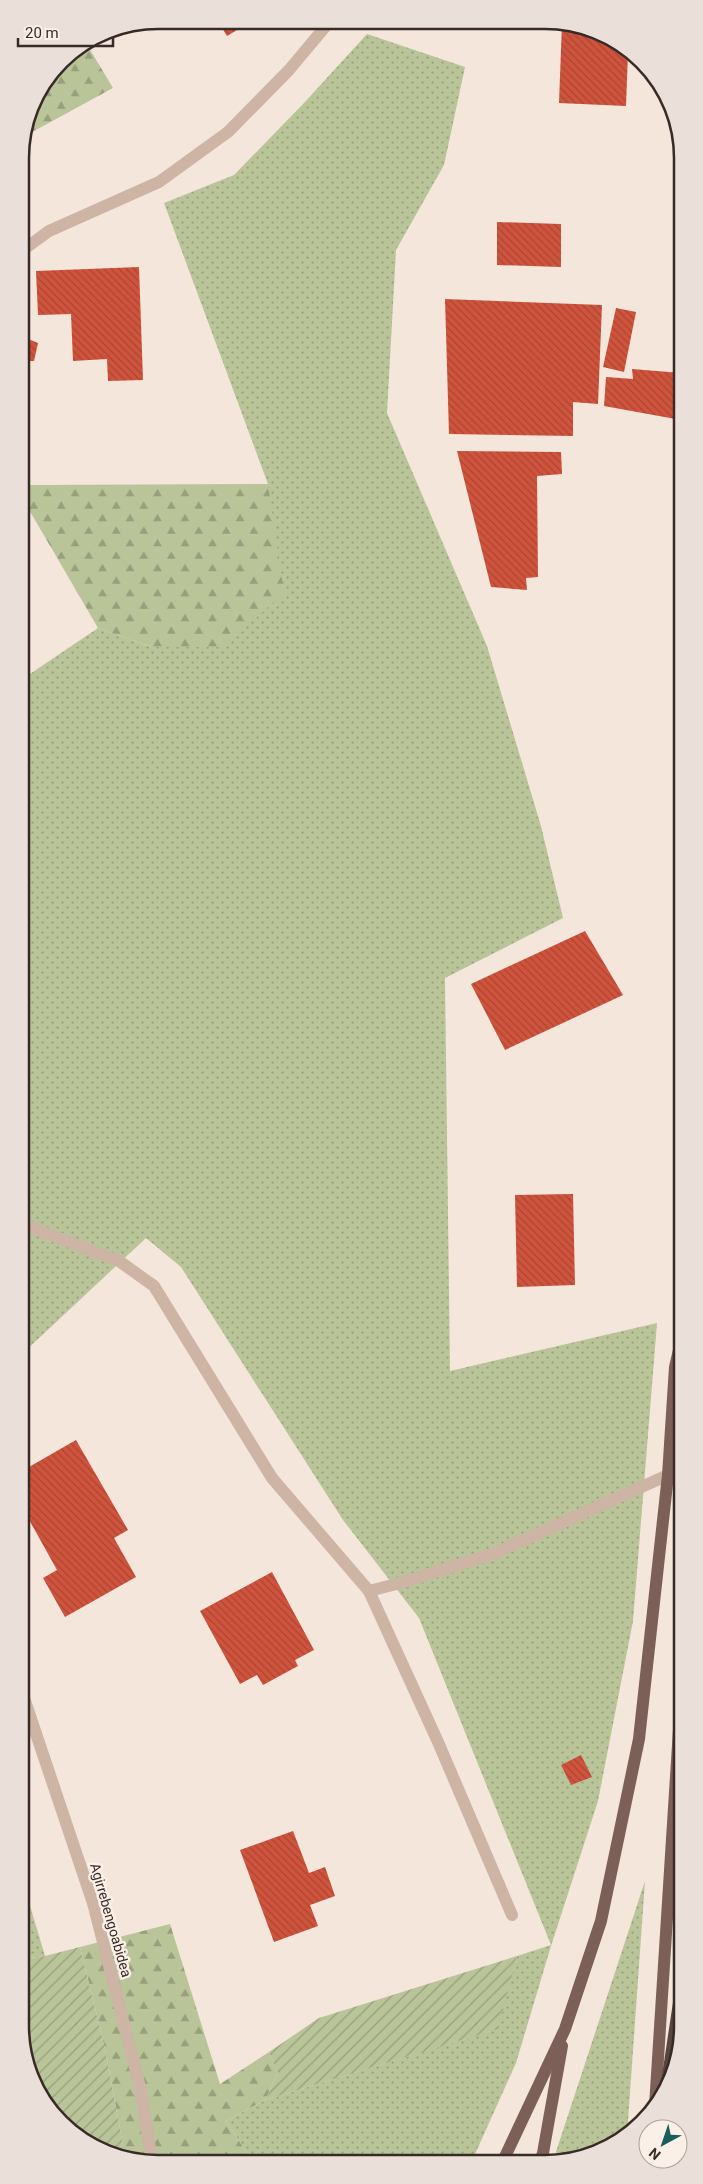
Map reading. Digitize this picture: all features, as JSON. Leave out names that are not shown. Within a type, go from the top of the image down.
[{"type":"main road","points":[[506,2155],[565,2029],[601,1921],[639,1739],[668,1475],[674,1382]]},
{"type":"main road","points":[[656,2091],[674,1808]]},
{"type":"main road","points":[[542,2155],[565,2029]]},
{"type":"street","points":[[29,245],[48,231],[159,182],[228,132],[289,70],[323,29]]},
{"type":"street","points":[[29,1227],[119,1261],[154,1286],[272,1478],[369,1590],[438,1742],[512,1915]]},
{"type":"street","points":[[369,1590],[404,1582],[496,1553],[668,1475]]},
{"type":"street","name":"Agirrebengoabidea","points":[[29,1713],[93,1903],[140,2087],[151,2155]]},
{"type":"green space","points":[[367,34],[465,67],[444,165],[396,250],[387,413],[487,646],[541,826],[563,918],[445,978],[450,1371],[657,1323],[633,1621],[598,1801],[551,1946],[516,2063],[475,2155],[248,2155],[226,2121],[265,2100],[497,2029],[517,1956],[551,1945],[419,1618],[343,1520],[181,1267],[146,1238],[29,1347],[29,675],[98,628],[152,647],[268,484],[164,203],[234,175],[304,103]]},
{"type":"green space","points":[[89,49],[113,88],[32,132],[42,101],[55,79],[73,61]]},
{"type":"green space","points":[[268,484],[284,593],[223,647],[152,647],[98,628],[29,510],[29,485]]},
{"type":"green space","points":[[645,1881],[628,2125],[610,2138],[595,2145],[579,2151],[555,2155]]},
{"type":"green space","points":[[29,1902],[45,1956],[29,1958]]},
{"type":"green space","points":[[170,1924],[220,2084],[269,2052],[278,2073],[265,2100],[226,2121],[248,2155],[149,2155],[123,2151],[105,2049],[80,1947]]},
{"type":"green space","points":[[80,1947],[105,2049],[123,2151],[93,2138],[79,2129],[55,2105],[39,2076],[31,2051],[29,2035],[29,1958]]},
{"type":"green space","points":[[517,1956],[498,2029],[265,2100],[278,2073],[269,2052],[319,2018]]},
{"type":"building","points":[[223,29],[239,29],[227,36]]},
{"type":"building","points":[[562,30],[602,42],[628,59],[626,106],[559,103]]},
{"type":"building","points":[[497,222],[561,224],[561,267],[497,265]]},
{"type":"building","points":[[139,267],[143,380],[108,381],[107,359],[73,361],[71,314],[38,315],[36,271]]},
{"type":"building","points":[[445,299],[602,305],[598,404],[573,402],[573,436],[449,434]]},
{"type":"building","points":[[616,308],[636,312],[624,372],[603,367]]},
{"type":"building","points":[[29,339],[38,343],[34,361],[29,361]]},
{"type":"building","points":[[632,369],[674,372],[674,419],[604,406],[606,377],[633,379]]},
{"type":"building","points":[[457,451],[561,452],[562,474],[537,476],[538,577],[526,578],[527,590],[491,587]]},
{"type":"building","points":[[585,931],[623,995],[505,1050],[471,984]]},
{"type":"building","points":[[573,1194],[575,1285],[517,1287],[515,1195]]},
{"type":"building","points":[[76,1440],[128,1530],[114,1538],[136,1577],[65,1617],[43,1578],[57,1570],[29,1520],[29,1467]]},
{"type":"building","points":[[272,1572],[314,1650],[295,1660],[298,1666],[263,1685],[257,1675],[240,1684],[200,1611]]},
{"type":"building","points":[[581,1755],[592,1777],[571,1785],[561,1765]]},
{"type":"building","points":[[293,1831],[309,1873],[325,1867],[335,1896],[310,1905],[318,1926],[274,1942],[240,1850]]}]
